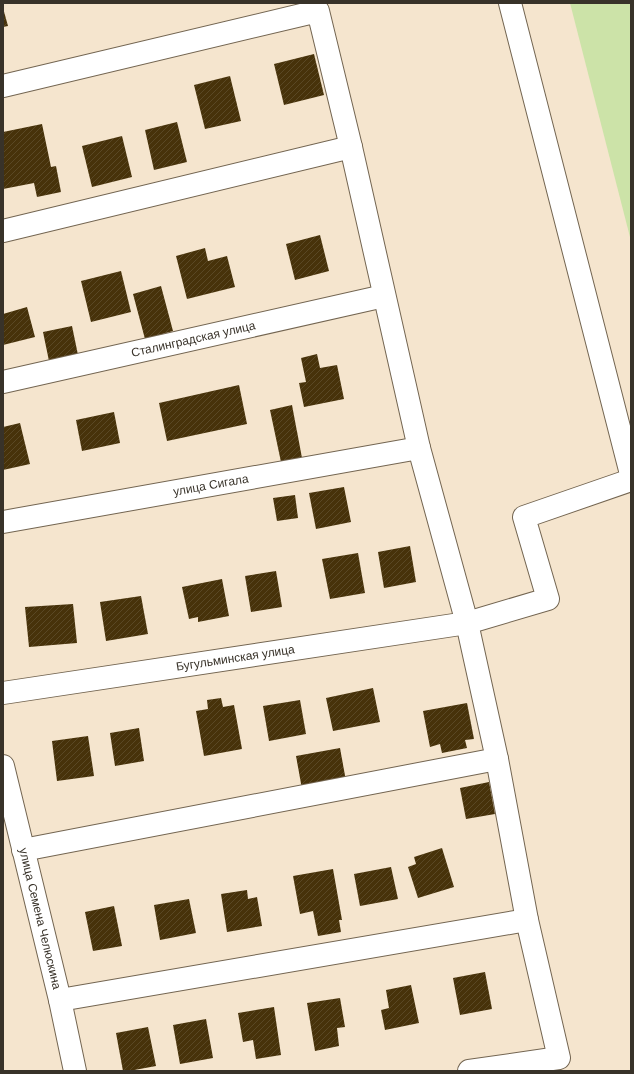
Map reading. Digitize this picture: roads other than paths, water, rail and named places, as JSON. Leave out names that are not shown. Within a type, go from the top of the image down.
[{"type":"street","points":[[510,3],[631,474]]},
{"type":"street","points":[[3,86],[318,11],[351,147],[419,448],[467,623],[497,760],[527,920],[559,1058],[469,1071]]},
{"type":"street","points":[[3,231],[351,147]]},
{"type":"street","name":"Сталинградская улица","points":[[3,382],[384,296]]},
{"type":"street","name":"улица Сигала","points":[[3,522],[419,448]]},
{"type":"street","name":"Бугульминская улица","points":[[3,693],[467,623],[548,599],[524,517],[631,480]]},
{"type":"street","points":[[23,850],[497,760]]},
{"type":"street","name":"улица Семена Челюскина","points":[[3,766],[60,1000],[75,1071]]},
{"type":"street","points":[[60,1000],[527,920]]}]
